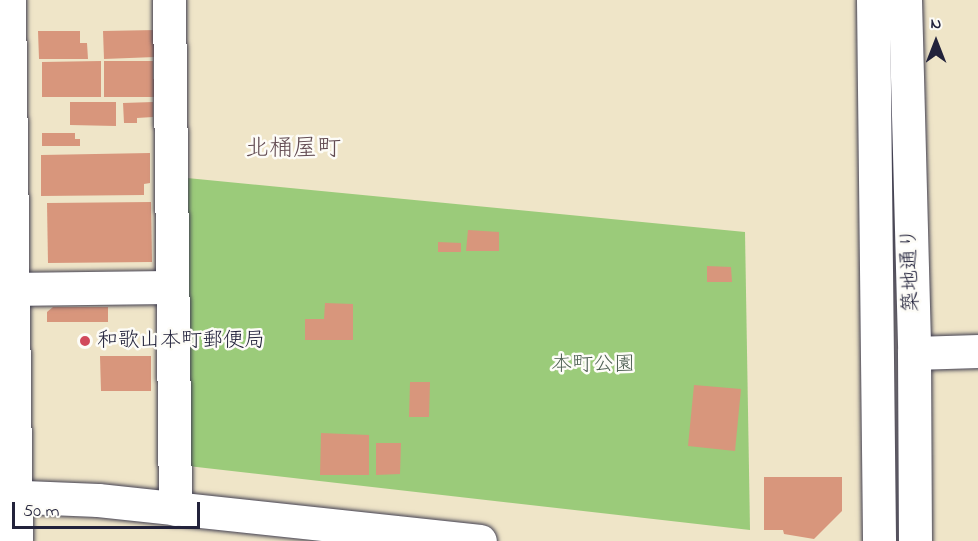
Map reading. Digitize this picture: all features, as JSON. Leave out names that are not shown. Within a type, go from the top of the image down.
[{"type":"street","points":[[9,0],[6,289],[8,496],[16,541]]},
{"type":"street","points":[[169,0],[175,509]]},
{"type":"street","name":"築地通り","points":[[873,0],[879,541]]},
{"type":"street","name":"築地通り","points":[[905,0],[914,353],[915,541]]},
{"type":"street","points":[[6,289],[171,287]]},
{"type":"street","points":[[914,353],[973,351]]},
{"type":"street","points":[[8,496],[98,500],[175,509],[315,532],[480,541]]},
{"type":"green space","name":"本町公園","points":[[187,178],[745,232],[750,530],[188,466]]},
{"type":"building","points":[[156,30],[155,57],[104,59],[103,31]]},
{"type":"building","points":[[38,31],[80,31],[80,43],[87,43],[88,59],[39,59]]},
{"type":"building","points":[[101,61],[101,97],[42,97],[42,62]]},
{"type":"building","points":[[104,61],[153,61],[153,79],[158,79],[158,97],[104,97]]},
{"type":"building","points":[[70,102],[116,102],[116,126],[70,125]]},
{"type":"building","points":[[153,102],[153,117],[137,118],[137,123],[124,123],[123,103]]},
{"type":"building","points":[[42,133],[75,133],[75,139],[80,139],[80,146],[42,146]]},
{"type":"building","points":[[150,153],[150,183],[144,184],[144,195],[41,196],[41,155]]},
{"type":"building","points":[[151,202],[152,262],[48,263],[47,203]]},
{"type":"building","points":[[468,230],[499,232],[499,251],[466,251]]},
{"type":"building","points":[[438,242],[461,243],[461,252],[438,252]]},
{"type":"building","points":[[707,266],[731,267],[732,282],[707,282]]},
{"type":"building","points":[[325,303],[353,304],[353,340],[305,340],[305,319],[324,319]]},
{"type":"building","points":[[53,307],[108,307],[108,322],[47,322],[47,312]]},
{"type":"building","points":[[100,356],[151,356],[151,391],[101,391]]},
{"type":"building","points":[[410,382],[430,382],[429,417],[409,417]]},
{"type":"building","points":[[694,385],[741,389],[735,451],[688,446]]},
{"type":"building","points":[[321,433],[369,435],[369,475],[320,475]]},
{"type":"building","points":[[376,443],[401,443],[400,474],[376,475]]},
{"type":"building","points":[[764,477],[842,477],[842,511],[814,539],[784,534],[783,530],[764,530]]},
{"type":"place","name":"和歌山本町郵便局","points":[[85,341]]},
{"type":"district","name":"北桶屋町","points":[[293,150]]}]
